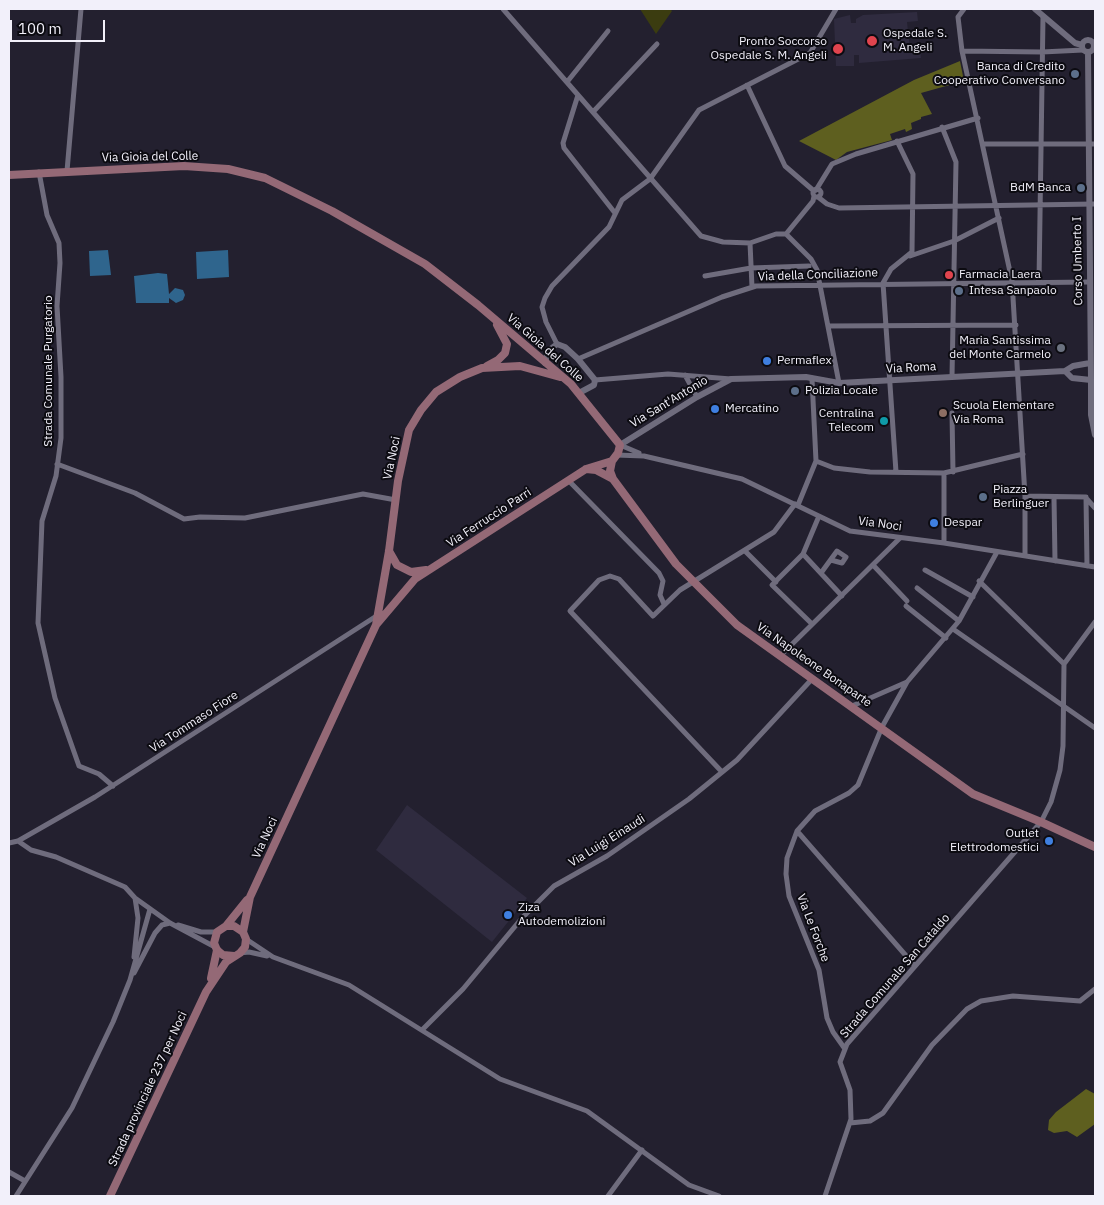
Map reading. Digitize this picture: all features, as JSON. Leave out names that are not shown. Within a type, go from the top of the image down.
[{"type":"main road","name":"Via Gioia del Colle","points":[[9,174],[184,166],[228,169],[265,178],[332,211],[425,264],[492,317],[566,380],[579,393],[620,444]]},
{"type":"main road","points":[[482,368],[498,360],[505,353],[507,344],[492,317]]},
{"type":"main road","name":"Via Noci","points":[[378,615],[409,430],[421,410],[436,392],[460,377],[482,368],[520,366],[566,380]]},
{"type":"main road","points":[[613,478],[610,471],[620,444]]},
{"type":"main road","name":"Via Ferruccio Parri","points":[[376,625],[415,579],[586,469],[614,458]]},
{"type":"main road","points":[[586,469],[596,470],[613,478]]},
{"type":"main road","name":"Via Napoleone Bonaparte","points":[[613,478],[676,564],[737,624],[973,794],[1042,822],[1095,847]]},
{"type":"main road","points":[[389,551],[397,566],[405,570],[419,572],[430,569]]},
{"type":"main road","points":[[376,625],[378,615]]},
{"type":"main road","name":"Via Noci","points":[[226,926],[250,896],[376,625]]},
{"type":"main road","name":"Via Noci","points":[[244,936],[250,896]]},
{"type":"main road","points":[[226,926],[234,926],[244,936],[245,947],[237,955],[226,956],[216,948],[214,939],[217,932],[226,926]]},
{"type":"main road","name":"Strada provinciale 237 per Noci","points":[[206,992],[216,948]]},
{"type":"main road","name":"Strada provinciale 237 per Noci","points":[[110,1196],[206,992],[218,971],[237,955]]},
{"type":"street","points":[[67,170],[81,9]]},
{"type":"street","points":[[503,9],[650,179],[702,236],[723,242],[750,243],[776,234],[786,234],[811,259],[817,270],[839,383]]},
{"type":"street","points":[[595,380],[566,347],[557,344],[546,322],[542,307],[552,286],[609,227],[622,200],[650,179],[699,110],[810,53],[836,9]]},
{"type":"street","points":[[964,9],[958,17],[962,51],[1012,282],[1025,496],[1025,556]]},
{"type":"street","points":[[1035,9],[1043,18],[1074,43],[1090,47]]},
{"type":"street","points":[[1039,281],[1043,18]]},
{"type":"street","points":[[567,82],[608,30]]},
{"type":"street","points":[[593,112],[657,44]]},
{"type":"street","points":[[962,51],[1042,52],[1090,47]]},
{"type":"street","name":"Corso Umberto I","points":[[1090,47],[1088,144],[1092,204],[1093,321],[1093,364],[1090,380],[1095,434]]},
{"type":"street","points":[[747,85],[785,166],[828,204],[839,208],[996,204],[1092,204]]},
{"type":"street","points":[[578,95],[563,143],[564,148],[615,213]]},
{"type":"street","points":[[786,234],[813,201],[832,164],[856,154],[942,127],[978,118]]},
{"type":"street","points":[[942,127],[956,162],[952,377]]},
{"type":"street","points":[[898,141],[913,174],[912,252],[909,256]]},
{"type":"street","points":[[983,144],[1095,144]]},
{"type":"street","name":"Strada Comunale Purgatorio","points":[[39,172],[47,214],[58,243],[60,262],[57,306],[61,377],[61,438],[57,464],[42,521],[38,623],[55,698],[79,766],[100,774],[113,786]]},
{"type":"street","points":[[896,472],[884,283],[891,269],[909,256],[954,241],[999,218]]},
{"type":"street","points":[[750,243],[752,287]]},
{"type":"street","points":[[705,276],[751,268],[809,266]]},
{"type":"street","name":"Via della Conciliazione","points":[[578,359],[722,297],[752,287],[884,283],[1092,282]]},
{"type":"street","points":[[828,326],[1016,325]]},
{"type":"street","points":[[546,363],[548,351],[557,344]]},
{"type":"street","name":"Via Roma","points":[[731,379],[806,377],[839,383],[891,381],[1018,372],[1065,371],[1073,366],[1093,364]]},
{"type":"street","points":[[1065,371],[1072,378],[1090,380]]},
{"type":"street","points":[[595,380],[668,374],[731,379]]},
{"type":"street","points":[[685,375],[696,398]]},
{"type":"street","name":"Via Sant'Antonio","points":[[620,444],[731,379]]},
{"type":"street","points":[[722,772],[570,611],[599,580],[610,576],[619,579],[653,616],[680,590],[695,583],[774,532],[796,505],[816,461],[812,379]]},
{"type":"street","points":[[579,393],[594,385],[595,380]]},
{"type":"street","points":[[952,413],[953,472]]},
{"type":"street","name":"Via Noci","points":[[620,444],[644,456],[742,479],[850,531],[944,543],[1095,567]]},
{"type":"street","points":[[816,461],[834,468],[944,473],[1023,454]]},
{"type":"street","name":"Via Noci","points":[[614,458],[644,456]]},
{"type":"street","points":[[57,464],[135,493],[184,519],[200,517],[245,518],[363,494],[396,500]]},
{"type":"street","points":[[944,473],[944,543]]},
{"type":"street","points":[[568,480],[659,573],[663,581],[660,595],[664,604]]},
{"type":"street","points":[[1025,496],[1086,498],[1095,508]]},
{"type":"street","points":[[1054,497],[1055,561]]},
{"type":"street","points":[[1086,498],[1087,566]]},
{"type":"street","points":[[774,584],[803,554],[819,516]]},
{"type":"street","points":[[780,656],[900,538]]},
{"type":"street","points":[[745,551],[812,624]]},
{"type":"street","points":[[852,706],[907,682],[959,621],[997,552]]},
{"type":"street","points":[[803,554],[842,596]]},
{"type":"street","points":[[821,573],[831,560]]},
{"type":"street","points":[[873,565],[907,604],[946,638]]},
{"type":"street","points":[[925,570],[973,596]]},
{"type":"street","points":[[979,582],[1064,664],[1092,632],[1095,622]]},
{"type":"street","points":[[918,588],[959,621]]},
{"type":"street","name":"Via Tommaso Fiore","points":[[9,843],[18,841],[113,786],[378,615]]},
{"type":"street","points":[[953,629],[1095,728]]},
{"type":"street","name":"Strada Comunale San Cataldo","points":[[825,1196],[850,1123],[850,1090],[840,1062],[845,1050],[915,966],[1042,822],[1052,802],[1060,770],[1064,664]]},
{"type":"street","name":"Via Luigi Einaudi","points":[[422,1030],[463,989],[522,918],[554,886],[607,856],[689,798],[737,760],[812,679]]},
{"type":"street","name":"Via Le Forche","points":[[845,1050],[833,1032],[827,1018],[819,970],[789,896],[787,858],[797,831],[815,812],[849,793],[858,785],[882,727],[907,682]]},
{"type":"street","points":[[797,831],[915,966]]},
{"type":"street","points":[[18,841],[31,850],[56,857],[125,887],[136,898],[170,923],[216,948]]},
{"type":"street","points":[[130,980],[137,931],[136,898]]},
{"type":"street","points":[[130,980],[150,909]]},
{"type":"street","points":[[16,1196],[72,1108],[130,980],[155,932],[162,925],[170,923],[201,932],[217,932]]},
{"type":"street","points":[[244,936],[273,957]]},
{"type":"street","points":[[237,955],[249,952],[273,957],[349,985],[500,1079],[587,1111],[689,1185],[720,1196]]},
{"type":"street","points":[[850,1123],[870,1121],[883,1113],[932,1045],[967,1009],[981,1001],[1013,996],[1080,1001],[1095,989]]},
{"type":"street","points":[[608,1196],[642,1150]]},
{"type":"street","points":[[9,1172],[25,1182]]},
{"type":"shaded area","points":[[640,9],[670,9],[672,11],[656,34]]},
{"type":"shaded area","name":"Ospedale S. M. Angeli","points":[[917,12],[918,21],[907,22],[910,49],[920,49],[921,58],[859,63],[859,55],[854,55],[854,66],[836,66],[834,19],[850,15],[851,23],[856,23],[856,19],[863,15]]},
{"type":"shaded area","points":[[960,61],[964,81],[921,93],[932,114],[921,117],[921,119],[911,123],[912,129],[906,132],[905,129],[890,134],[892,140],[847,152],[836,160],[799,141],[914,80]]},
{"type":"shaded area","points":[[407,805],[527,898],[492,942],[376,850]]},
{"type":"shaded area","points":[[1086,1089],[1095,1094],[1095,1124],[1077,1137],[1067,1131],[1054,1133],[1048,1130],[1049,1120],[1056,1112]]},
{"type":"water","points":[[108,250],[111,275],[90,276],[89,251]]},
{"type":"water","points":[[228,250],[229,277],[197,279],[196,252]]},
{"type":"water","points":[[158,273],[167,274],[169,294],[175,288],[183,290],[185,295],[183,300],[176,303],[169,298],[169,303],[136,303],[134,276]]},
{"type":"place","name":"Ospedale S. M. Angeli","points":[[872,41]]},
{"type":"place","name":"Pronto Soccorso Ospedale S. M. Angeli","points":[[838,49]]},
{"type":"place","name":"Banca di Credito Cooperativo Conversano","points":[[1075,74]]},
{"type":"place","name":"BdM Banca","points":[[1081,188]]},
{"type":"place","name":"Farmacia Laera","points":[[949,275]]},
{"type":"place","name":"Intesa Sanpaolo","points":[[959,291]]},
{"type":"place","name":"Maria Santissima del Monte Carmelo","points":[[1061,348]]},
{"type":"place","name":"Permaflex","points":[[767,361]]},
{"type":"place","name":"Polizia Locale","points":[[795,391]]},
{"type":"place","name":"Mercatino","points":[[715,409]]},
{"type":"place","name":"Scuola Elementare Via Roma","points":[[943,413]]},
{"type":"place","name":"Centralina Telecom","points":[[884,421]]},
{"type":"place","name":"Piazza Berlinguer","points":[[983,497]]},
{"type":"place","name":"Despar","points":[[934,523]]},
{"type":"place","name":"Outlet Elettrodomestici","points":[[1049,841]]},
{"type":"place","name":"Ziza Autodemolizioni","points":[[508,915]]}]
